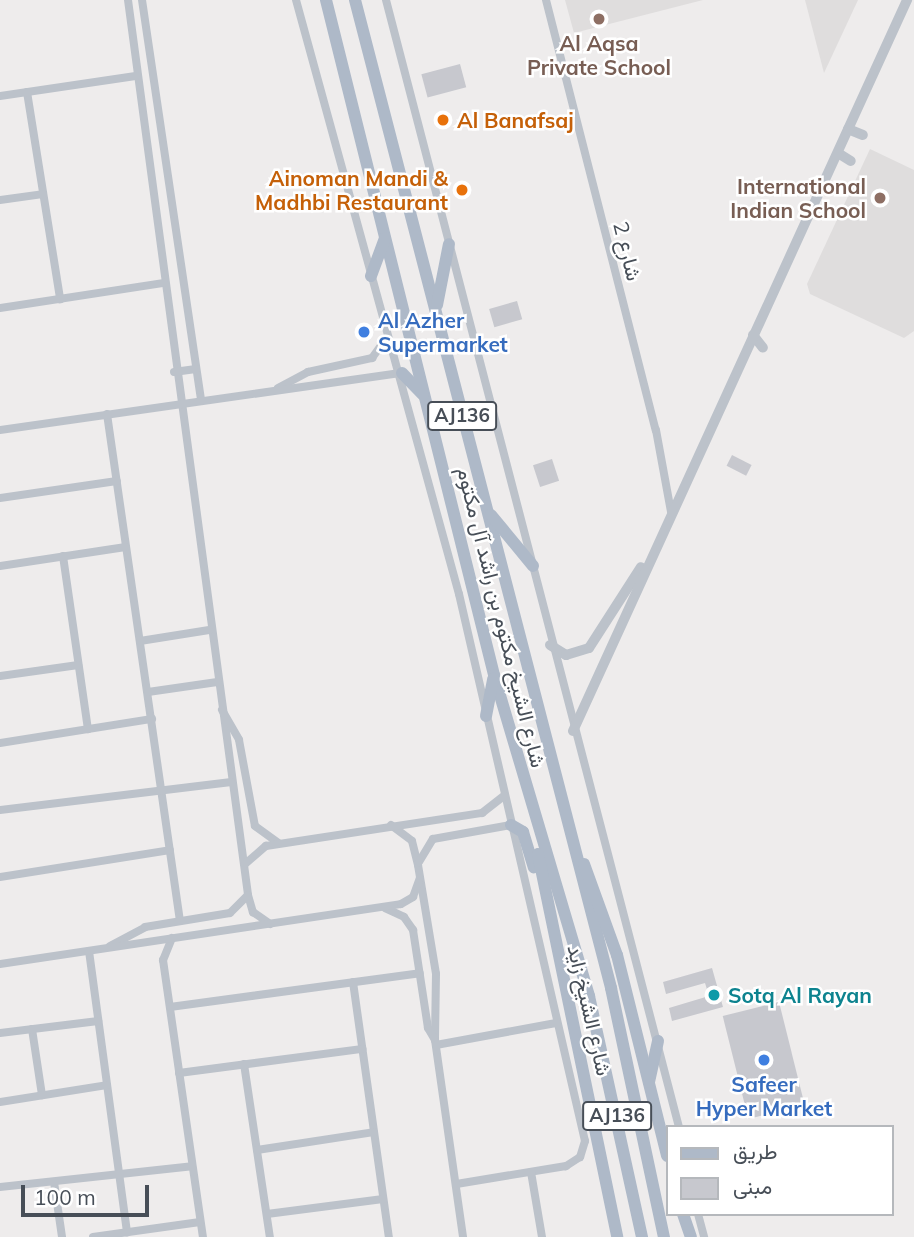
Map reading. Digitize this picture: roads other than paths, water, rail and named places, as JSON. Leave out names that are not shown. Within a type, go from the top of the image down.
[{"type":"main road","name":"شارع الشيخ مكتوم بن راشد آل مكتوم","points":[[326,0],[433,418],[494,675],[538,832],[589,996],[642,1237]]},
{"type":"main road","name":"شارع الشيخ مكتوم بن راشد آل مكتوم","points":[[355,0],[611,988],[664,1237]]},
{"type":"main road","points":[[371,276],[385,234]]},
{"type":"main road","points":[[436,312],[449,244]]},
{"type":"main road","points":[[402,373],[415,381],[433,418]]},
{"type":"main road","points":[[484,502],[509,543],[533,566]]},
{"type":"main road","points":[[486,716],[494,675]]},
{"type":"main road","points":[[511,825],[527,842],[564,985]]},
{"type":"main road","name":"شارع الشيخ زايد","points":[[570,831],[617,955],[666,1152]]},
{"type":"main road","name":"شارع الشيخ زايد","points":[[538,832],[564,985],[609,1187],[617,1237]]},
{"type":"main road","points":[[649,1082],[658,1041]]},
{"type":"main road","points":[[609,1187],[617,1237]]},
{"type":"main road","points":[[681,1216],[685,1237]]},
{"type":"street","points":[[128,0],[178,404],[248,895],[253,912],[270,924]]},
{"type":"street","points":[[142,0],[201,401]]},
{"type":"street","points":[[296,0],[387,337],[402,373],[486,716],[585,1141],[580,1157],[566,1166],[456,1184]]},
{"type":"street","points":[[386,0],[533,566],[550,645],[679,1125]]},
{"type":"street","name":"شارع 2","points":[[546,0],[656,430],[671,513]]},
{"type":"street","points":[[573,731],[907,0]]},
{"type":"street","points":[[0,96],[136,76]]},
{"type":"street","points":[[27,92],[60,299]]},
{"type":"street","points":[[848,129],[863,135]]},
{"type":"street","points":[[838,153],[851,161]]},
{"type":"street","points":[[0,200],[43,194]]},
{"type":"street","points":[[0,308],[164,284]]},
{"type":"street","points":[[753,335],[763,348]]},
{"type":"street","points":[[277,389],[307,372],[372,358],[387,337]]},
{"type":"street","points":[[174,372],[196,369]]},
{"type":"street","points":[[0,430],[402,373]]},
{"type":"street","points":[[107,414],[180,921]]},
{"type":"street","points":[[0,498],[117,481]]},
{"type":"street","points":[[550,645],[566,655],[589,648],[658,542]]},
{"type":"street","points":[[0,566],[126,547]]},
{"type":"street","points":[[63,556],[88,729]]},
{"type":"street","points":[[140,641],[209,630]]},
{"type":"street","points":[[0,676],[78,665]]},
{"type":"street","points":[[148,692],[217,682]]},
{"type":"street","points":[[222,710],[239,740],[255,826],[282,843]]},
{"type":"street","points":[[0,743],[152,719]]},
{"type":"street","points":[[0,810],[231,782]]},
{"type":"street","points":[[244,865],[255,851],[282,843],[482,813],[504,796]]},
{"type":"street","points":[[391,825],[412,841],[418,865],[436,974],[435,1043]]},
{"type":"street","points":[[418,865],[433,839],[511,825]]},
{"type":"street","points":[[0,877],[170,850]]},
{"type":"street","points":[[0,964],[383,907],[413,897],[420,878]]},
{"type":"street","points":[[107,948],[135,931],[230,913],[248,895]]},
{"type":"street","points":[[383,907],[409,923],[435,1043],[463,1237]]},
{"type":"street","points":[[172,938],[163,960],[203,1237]]},
{"type":"street","points":[[148,942],[163,960]]},
{"type":"street","points":[[89,951],[127,1232]]},
{"type":"street","points":[[170,1007],[420,972]]},
{"type":"street","points":[[353,982],[389,1237]]},
{"type":"street","points":[[0,1033],[98,1021]]},
{"type":"street","points":[[435,1043],[556,1023]]},
{"type":"street","points":[[32,1029],[42,1095]]},
{"type":"street","points":[[179,1073],[362,1049]]},
{"type":"street","points":[[244,1064],[270,1237]]},
{"type":"street","points":[[0,1102],[107,1085]]},
{"type":"street","points":[[257,1150],[374,1132]]},
{"type":"street","points":[[0,1187],[192,1166]]},
{"type":"street","points":[[531,1172],[541,1237]]},
{"type":"street","points":[[54,1181],[62,1237]]},
{"type":"street","points":[[267,1214],[383,1199]]},
{"type":"street","points":[[699,1216],[704,1237]]},
{"type":"street","points":[[93,1237],[200,1222]]},
{"type":"place","name":"Al Aqsa Private School","points":[[599,19]]},
{"type":"place","name":"Al Banafsaj","points":[[443,120]]},
{"type":"place","name":"Ainoman Mandi & Madhbi Restaurant","points":[[462,190]]},
{"type":"place","name":"International Indian School","points":[[880,198]]},
{"type":"place","name":"Al Azher Supermarket","points":[[364,332]]},
{"type":"place","name":"Sotq Al Rayan","points":[[714,995]]},
{"type":"place","name":"Safeer Hyper Market","points":[[764,1060]]}]
